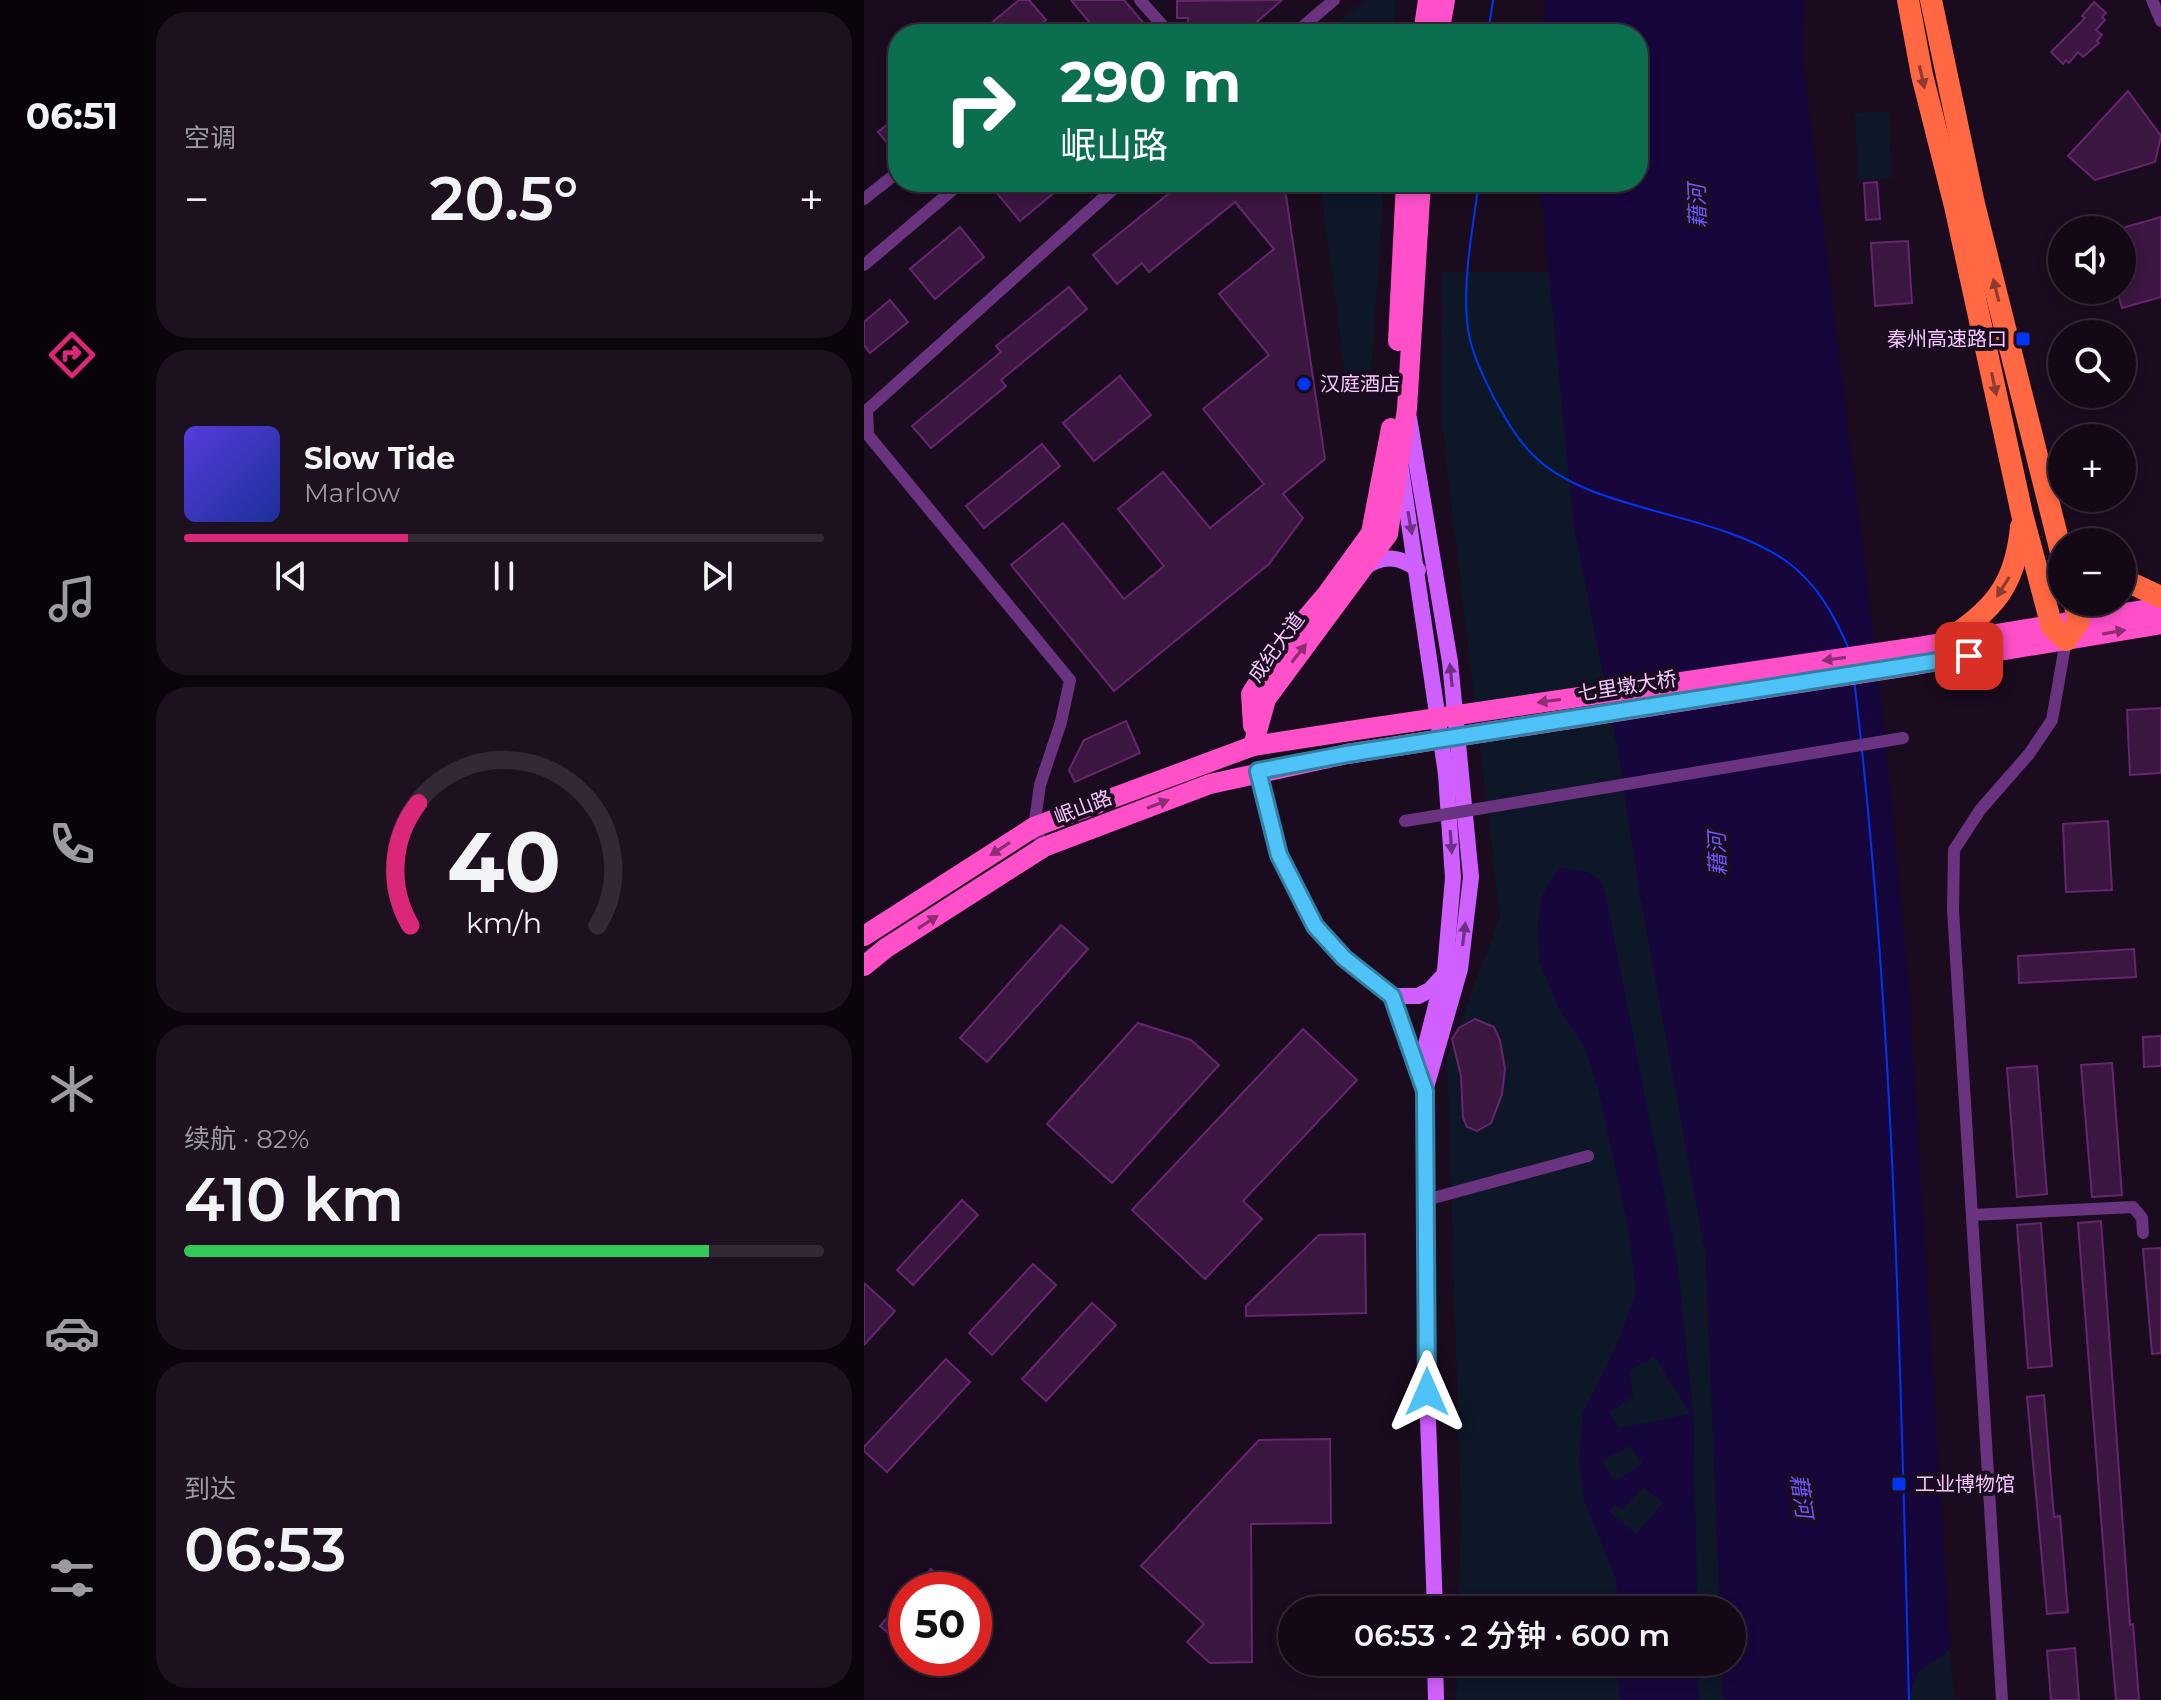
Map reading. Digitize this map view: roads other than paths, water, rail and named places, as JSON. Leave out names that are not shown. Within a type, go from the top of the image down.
[{"type":"highway","points":[[1908,0],[1922,75],[1955,206],[2022,514],[2059,634]]},
{"type":"highway","points":[[1931,0],[1974,204],[2048,502]]},
{"type":"highway","points":[[2054,512],[2066,528]]},
{"type":"highway","points":[[1944,643],[1977,619],[2003,590],[2018,559],[2022,514]]},
{"type":"highway","points":[[2136,585],[2161,597]]},
{"type":"highway","points":[[2059,634],[2074,616]]},
{"type":"main road","points":[[1424,24],[1428,0]]},
{"type":"main road","points":[[1441,24],[1445,0]]},
{"type":"main road","name":"成纪大道","points":[[1253,746],[1266,699],[1388,534],[1399,460],[1406,192]]},
{"type":"main road","name":"成纪大道","points":[[1253,746],[1251,694],[1278,651],[1326,595],[1371,533],[1400,414],[1420,192]]},
{"type":"main road","points":[[1400,414],[1450,662],[1471,877],[1460,969],[1425,1091],[1427,1392],[1434,1596]]},
{"type":"main road","points":[[1399,460],[1418,570],[1446,774],[1453,878],[1445,970],[1419,1072]]},
{"type":"main road","points":[[1360,572],[1378,560],[1389,558],[1410,563],[1418,570]]},
{"type":"main road","points":[[2136,608],[2161,607]]},
{"type":"main road","points":[[1913,656],[1944,643],[2161,624]]},
{"type":"main road","points":[[1913,656],[2059,634]]},
{"type":"main road","name":"七里墩大桥","points":[[1343,732],[1913,656]]},
{"type":"main road","name":"七里墩大桥","points":[[1347,754],[1913,656]]},
{"type":"main road","name":"岷山路","points":[[866,931],[1034,827],[1253,746],[1343,732]]},
{"type":"main road","name":"岷山路","points":[[864,966],[886,948],[1044,847],[1210,784],[1258,771],[1347,754]]},
{"type":"main road","points":[[1258,771],[1279,855],[1315,926],[1344,958],[1392,996],[1425,1091]]},
{"type":"main road","points":[[1392,996],[1418,996],[1439,981],[1445,970]]},
{"type":"main road","points":[[1435,1676],[1436,1700]]},
{"type":"street","points":[[1140,0],[1161,24]]},
{"type":"street","points":[[1306,24],[1334,0]]},
{"type":"street","points":[[2152,0],[2161,21]]},
{"type":"street","points":[[864,199],[888,180]]},
{"type":"street","points":[[864,265],[950,192]]},
{"type":"street","points":[[1044,847],[1034,827],[1040,785],[1061,722],[1070,680],[868,435],[867,410],[1110,192]]},
{"type":"street","points":[[2002,1700],[1953,910],[1954,850],[1980,810],[2029,754],[2052,720],[2059,634]]},
{"type":"street","points":[[1405,821],[1903,738]]},
{"type":"street","points":[[866,931],[886,948]]},
{"type":"street","points":[[1426,1200],[1588,1156]]},
{"type":"street","points":[[1972,1215],[2133,1207],[2142,1218],[2143,1233]]},
{"type":"water","name":"藉河","points":[[1546,0],[1804,0],[1802,53],[1881,697],[1908,974],[1950,1649],[1917,1673],[1909,1700],[1723,1700],[1722,1676],[1746,1676],[1746,1596],[1719,1596],[1706,1256],[1639,889],[1617,745],[1574,525],[1541,192],[1648,192],[1648,24],[1544,24]]},
{"type":"water","points":[[1559,868],[1585,871],[1601,880],[1677,1259],[1694,1422],[1697,1596],[1617,1596],[1616,1579],[1584,1500],[1579,1461],[1583,1413],[1617,1344],[1636,1292],[1628,1226],[1599,1092],[1585,1048],[1560,1011],[1539,960],[1538,922],[1542,895]],"holes":[[[1654,1356],[1690,1414],[1619,1428],[1609,1413],[1633,1396],[1630,1371]],[[1629,1446],[1643,1463],[1614,1482],[1602,1461]],[[1644,1487],[1663,1503],[1636,1534],[1609,1512],[1614,1505],[1622,1510]]]},
{"type":"water","points":[[1620,1676],[1698,1676],[1699,1700],[1619,1700]]},
{"type":"tram line","points":[[1489,24],[1493,0]]},
{"type":"tram line","points":[[1478,192],[1467,269],[1468,331],[1484,378],[1522,443],[1559,475],[1588,489],[1725,532],[1757,544],[1786,561],[1808,580],[1825,603],[1851,654],[1877,914],[1886,1045],[1898,1307],[1909,1700]]},
{"type":"place","name":"秦州高速路口","points":[[2023,339]]},
{"type":"place","name":"汉庭酒店","points":[[1304,384]]},
{"type":"place","name":"工业博物馆","points":[[1899,1484]]}]
